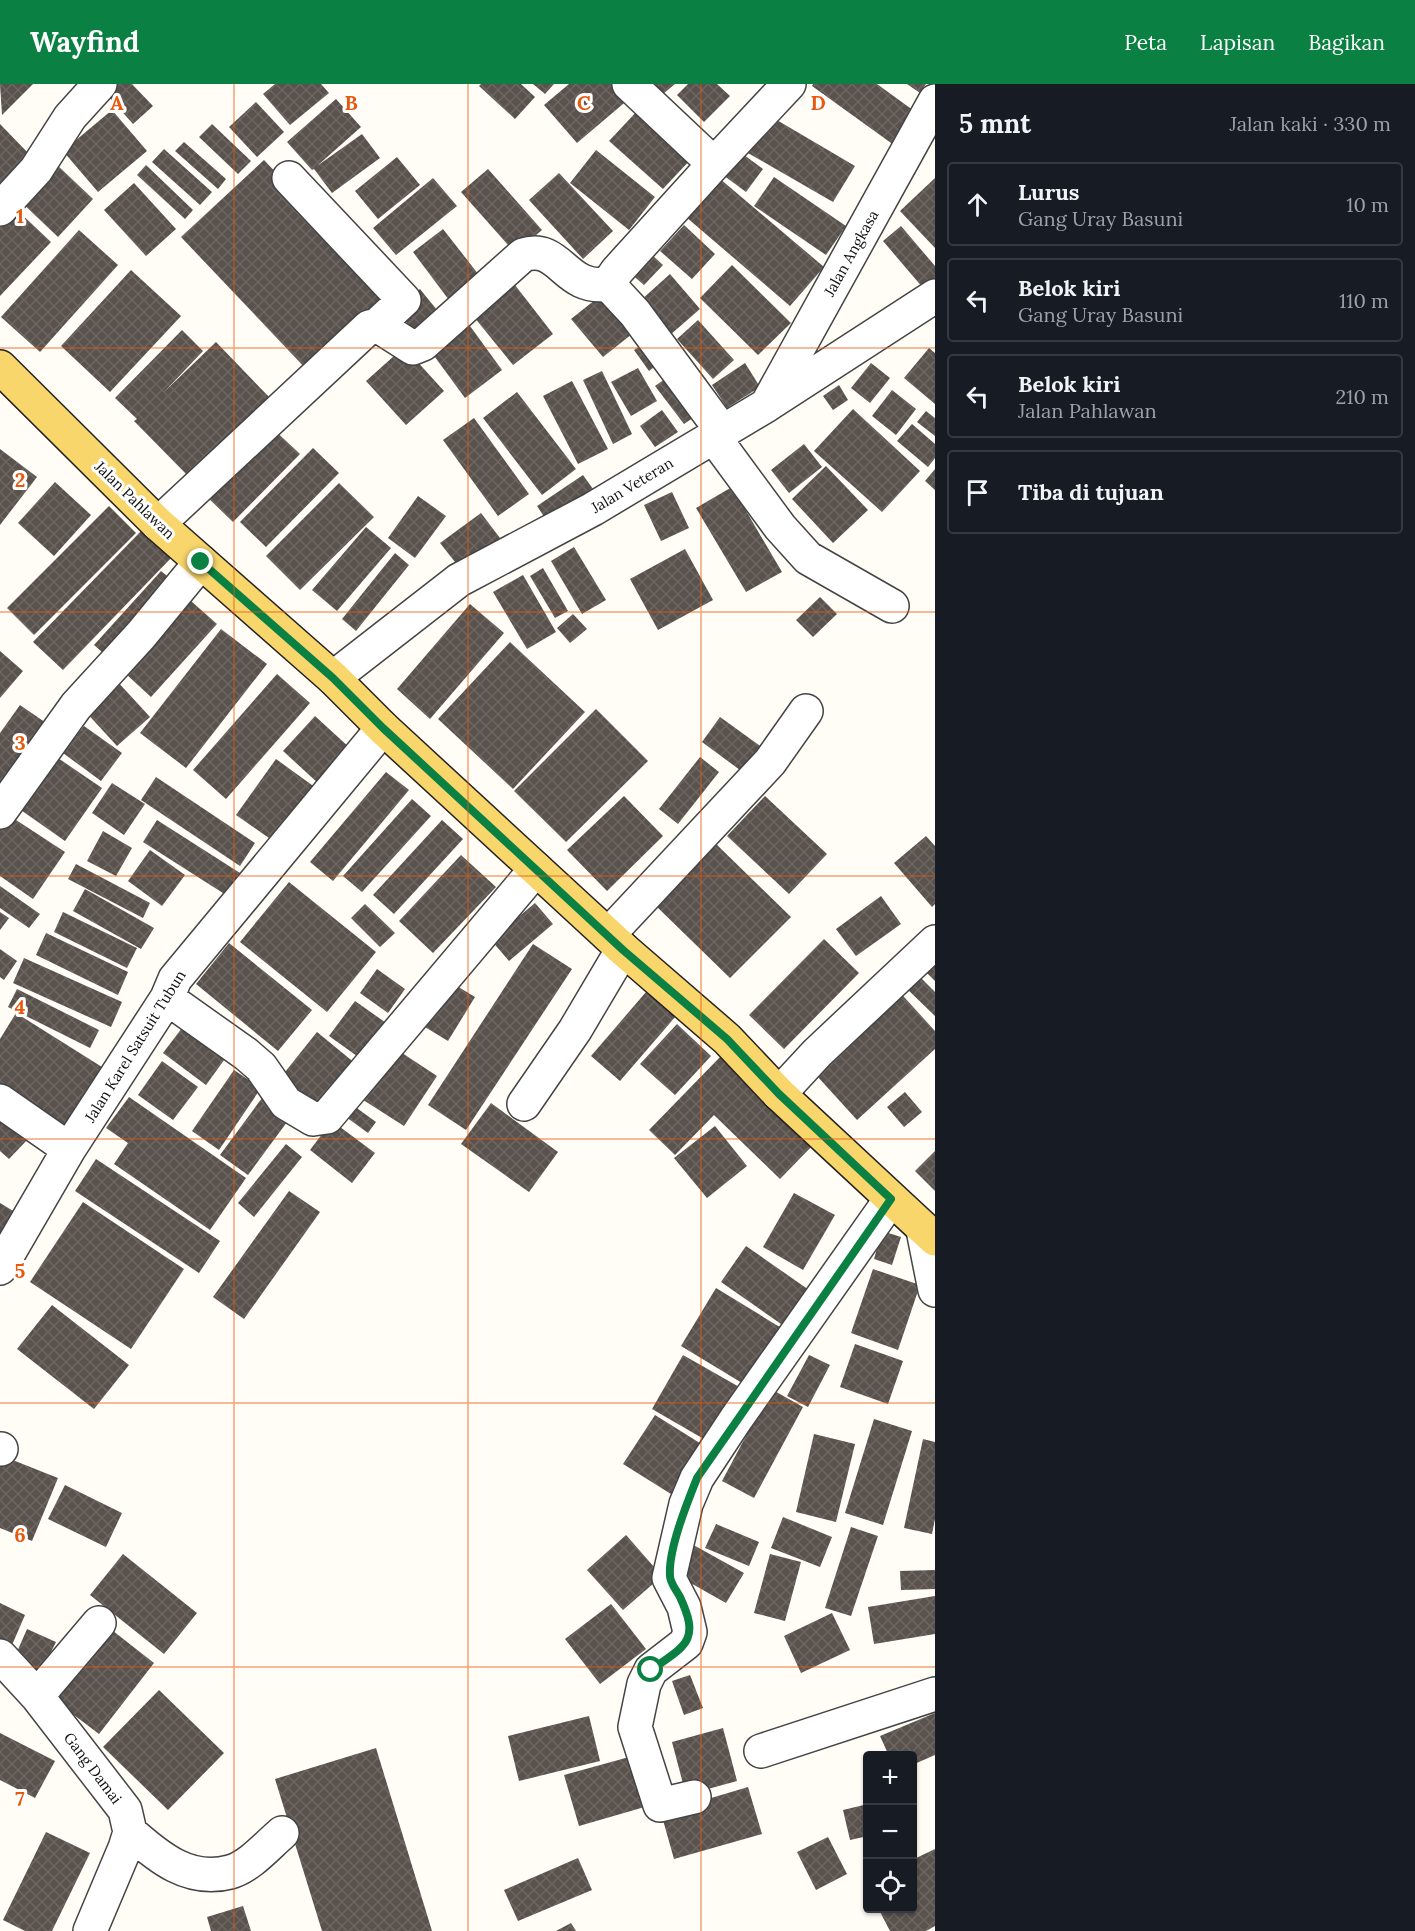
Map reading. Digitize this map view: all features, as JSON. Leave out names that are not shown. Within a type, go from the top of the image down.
[{"type":"main road","name":"Jalan Pahlawan","points":[[0,367],[158,524],[333,678],[383,728],[615,942],[727,1039],[779,1094],[932,1237]]},
{"type":"street","points":[[0,209],[36,170],[70,117],[100,84]]},
{"type":"street","points":[[629,84],[714,164]]},
{"type":"street","points":[[377,326],[413,348],[423,344],[522,255],[534,251],[550,256],[585,284],[593,286],[608,284],[617,271],[789,84]]},
{"type":"street","name":"Jalan Angkasa","points":[[767,405],[935,101]]},
{"type":"street","points":[[158,524],[335,357],[369,327],[377,326],[404,300],[289,178]]},
{"type":"street","points":[[608,284],[635,313],[780,527],[807,558],[892,606]]},
{"type":"street","name":"Jalan Veteran","points":[[333,678],[459,580],[593,509],[767,405],[935,296]]},
{"type":"street","points":[[0,812],[76,706],[141,636],[201,562]]},
{"type":"street","points":[[524,1104],[575,1030],[615,942],[770,762],[806,711]]},
{"type":"street","name":"Jalan Karel Satsuit Tubun","points":[[0,1268],[69,1149],[166,998],[175,979],[383,728]]},
{"type":"street","points":[[166,998],[261,1067],[286,1103],[313,1119],[327,1117],[536,869]]},
{"type":"street","points":[[779,1094],[817,1053],[935,942]]},
{"type":"street","points":[[0,1101],[69,1149]]},
{"type":"street","points":[[694,1797],[660,1804],[635,1727],[644,1684],[651,1670],[686,1643],[690,1632],[687,1615],[669,1578],[686,1504],[697,1478],[736,1419],[891,1199]]},
{"type":"street","points":[[932,1237],[935,1290]]},
{"type":"street","points":[[37,1696],[99,1623]]},
{"type":"street","name":"Gang Damai","points":[[0,1656],[37,1696],[125,1810],[130,1832]]},
{"type":"street","points":[[761,1751],[935,1694]]},
{"type":"street","points":[[90,1931],[130,1832],[175,1868],[202,1874],[230,1872],[250,1861],[282,1833]]},
{"type":"building","points":[[0,84],[33,84],[2,115]]},
{"type":"building","points":[[104,84],[132,84],[153,106],[133,124],[100,87]]},
{"type":"building","points":[[275,84],[321,84],[329,93],[290,125],[263,94]]},
{"type":"building","points":[[481,84],[521,84],[535,97],[515,119],[479,86]]},
{"type":"building","points":[[533,84],[554,84],[545,94]]},
{"type":"building","points":[[569,84],[618,84],[630,98],[577,143],[544,105]]},
{"type":"building","points":[[655,84],[675,84],[663,94]]},
{"type":"building","points":[[688,84],[717,84],[730,96],[704,122],[677,95]]},
{"type":"building","points":[[813,84],[877,84],[921,116],[898,148],[812,86]]},
{"type":"building","points":[[907,84],[926,84],[920,93]]},
{"type":"building","points":[[336,99],[361,127],[317,166],[362,134],[380,158],[332,193],[314,169],[312,170],[287,142]]},
{"type":"building","points":[[256,102],[284,132],[257,157],[229,127]]},
{"type":"building","points":[[640,108],[693,157],[663,189],[609,141]]},
{"type":"building","points":[[112,110],[147,151],[98,192],[63,151]]},
{"type":"building","points":[[770,116],[855,166],[833,202],[748,153]]},
{"type":"building","points":[[0,124],[30,155],[0,183]]},
{"type":"building","points":[[212,124],[251,161],[238,174],[199,137]]},
{"type":"building","points":[[184,142],[226,179],[218,189],[175,151]]},
{"type":"building","points":[[164,149],[212,192],[200,205],[152,162]]},
{"type":"building","points":[[596,150],[655,197],[629,230],[570,183]]},
{"type":"building","points":[[740,152],[763,169],[746,192],[723,175]]},
{"type":"building","points":[[397,157],[420,185],[378,219],[355,191]]},
{"type":"building","points":[[264,160],[392,295],[309,372],[181,237]]},
{"type":"building","points":[[55,163],[93,199],[58,237],[19,200]]},
{"type":"building","points":[[146,165],[193,210],[185,219],[137,175]]},
{"type":"building","points":[[488,169],[542,230],[515,253],[461,192]]},
{"type":"building","points":[[559,173],[613,231],[583,259],[529,200]]},
{"type":"building","points":[[774,177],[846,226],[826,255],[754,206]]},
{"type":"building","points":[[433,178],[457,206],[396,255],[373,228]]},
{"type":"building","points":[[719,178],[824,267],[790,306],[686,217]]},
{"type":"building","points":[[935,178],[935,248],[900,211]]},
{"type":"building","points":[[134,183],[176,229],[146,256],[104,210]]},
{"type":"building","points":[[16,209],[51,242],[0,296],[0,226]]},
{"type":"building","points":[[684,225],[715,254],[692,279],[660,251]]},
{"type":"building","points":[[901,226],[935,266],[935,278],[923,288],[883,241]]},
{"type":"building","points":[[443,229],[486,284],[455,308],[413,252]]},
{"type":"building","points":[[79,230],[118,265],[40,352],[1,317]]},
{"type":"building","points":[[650,253],[663,265],[644,285],[630,273]]},
{"type":"building","points":[[732,265],[791,323],[758,355],[700,298]]},
{"type":"building","points":[[131,270],[181,316],[110,392],[61,346]]},
{"type":"building","points":[[670,274],[700,309],[670,335],[640,301]]},
{"type":"building","points":[[515,285],[553,334],[513,365],[474,317]]},
{"type":"building","points":[[420,289],[441,315],[416,334],[395,309]]},
{"type":"building","points":[[605,292],[637,330],[603,357],[571,319]]},
{"type":"building","points":[[698,320],[734,360],[713,379],[677,339]]},
{"type":"building","points":[[470,326],[502,370],[465,398],[432,353]]},
{"type":"building","points":[[182,330],[203,351],[164,392],[216,342],[270,398],[188,476],[134,421],[137,419],[115,398]]},
{"type":"building","points":[[646,342],[661,362],[649,371],[634,350]]},
{"type":"building","points":[[404,347],[444,391],[406,425],[366,381]]},
{"type":"building","points":[[929,348],[935,353],[935,404],[904,378]]},
{"type":"building","points":[[745,363],[760,387],[727,408],[712,385]]},
{"type":"building","points":[[871,363],[890,378],[870,403],[851,388]]},
{"type":"building","points":[[638,368],[657,401],[631,416],[611,382]]},
{"type":"building","points":[[602,371],[632,434],[613,444],[583,380]]},
{"type":"building","points":[[675,372],[703,411],[684,424],[655,386]]},
{"type":"building","points":[[572,381],[608,449],[578,464],[543,396]]},
{"type":"building","points":[[839,385],[848,400],[833,410],[823,396]]},
{"type":"building","points":[[892,390],[916,409],[896,435],[872,416]]},
{"type":"building","points":[[517,392],[576,469],[542,495],[483,418]]},
{"type":"building","points":[[853,409],[920,471],[882,512],[814,451]]},
{"type":"building","points":[[662,410],[678,432],[655,447],[640,426]]},
{"type":"building","points":[[926,411],[935,418],[935,436],[917,422]]},
{"type":"building","points":[[474,418],[529,494],[498,516],[443,440]]},
{"type":"building","points":[[912,424],[935,444],[935,458],[928,467],[897,441]]},
{"type":"building","points":[[269,425],[300,454],[233,522],[203,493]]},
{"type":"building","points":[[804,444],[822,467],[789,493],[771,470]]},
{"type":"building","points":[[313,448],[339,473],[266,547],[240,522]]},
{"type":"building","points":[[0,449],[37,477],[0,525]]},
{"type":"building","points":[[826,466],[868,510],[833,543],[792,499]]},
{"type":"building","points":[[935,469],[935,490],[925,481]]},
{"type":"building","points":[[583,475],[593,489],[547,521],[537,506]]},
{"type":"building","points":[[55,482],[91,515],[54,556],[18,523]]},
{"type":"building","points":[[339,483],[374,517],[300,590],[266,556]]},
{"type":"building","points":[[732,487],[782,572],[746,592],[696,508]]},
{"type":"building","points":[[672,492],[689,528],[661,541],[644,505]]},
{"type":"building","points":[[418,496],[446,516],[415,558],[388,538]]},
{"type":"building","points":[[109,506],[136,533],[34,635],[7,608]]},
{"type":"building","points":[[481,513],[500,538],[459,567],[440,543]]},
{"type":"building","points":[[366,527],[391,548],[337,611],[312,590]]},
{"type":"building","points":[[143,529],[172,557],[63,670],[33,642]]},
{"type":"building","points":[[574,547],[606,600],[582,614],[551,561]]},
{"type":"building","points":[[685,549],[713,600],[658,630],[630,579]]},
{"type":"building","points":[[395,553],[409,565],[356,631],[342,619]]},
{"type":"building","points":[[543,568],[568,611],[555,618],[530,576]]},
{"type":"building","points":[[161,571],[177,584],[110,659],[94,645]]},
{"type":"building","points":[[523,575],[556,632],[527,649],[493,592]]},
{"type":"building","points":[[820,597],[837,614],[813,637],[796,620]]},
{"type":"building","points":[[191,601],[217,624],[151,697],[126,674]]},
{"type":"building","points":[[470,604],[504,633],[430,719],[397,689]]},
{"type":"building","points":[[573,614],[587,629],[570,643],[557,628]]},
{"type":"building","points":[[221,629],[267,664],[186,768],[140,733]]},
{"type":"building","points":[[510,642],[585,712],[513,789],[438,719]]},
{"type":"building","points":[[0,651],[23,671],[0,698]]},
{"type":"building","points":[[277,674],[310,703],[226,799],[193,770]]},
{"type":"building","points":[[117,681],[150,717],[117,746],[84,710]]},
{"type":"building","points":[[20,705],[49,725],[0,790],[0,733]]},
{"type":"building","points":[[596,709],[648,761],[566,842],[514,791]]},
{"type":"building","points":[[315,716],[351,749],[319,784],[283,751]]},
{"type":"building","points":[[720,717],[763,748],[744,773],[702,742]]},
{"type":"building","points":[[84,726],[122,753],[101,781],[63,753]]},
{"type":"building","points":[[55,756],[102,788],[65,841],[18,808]]},
{"type":"building","points":[[700,757],[719,772],[678,824],[659,809]]},
{"type":"building","points":[[276,759],[316,788],[276,843],[236,815]]},
{"type":"building","points":[[386,772],[409,790],[333,881],[310,862]]},
{"type":"building","points":[[156,777],[255,843],[240,866],[141,800]]},
{"type":"building","points":[[112,783],[145,804],[124,835],[92,813]]},
{"type":"building","points":[[624,796],[663,836],[607,891],[567,850]]},
{"type":"building","points":[[765,796],[827,854],[789,894],[727,836]]},
{"type":"building","points":[[412,799],[431,816],[362,892],[343,876]]},
{"type":"building","points":[[10,816],[65,852],[33,899],[0,876],[0,830]]},
{"type":"building","points":[[157,820],[240,873],[226,895],[143,842]]},
{"type":"building","points":[[442,820],[463,839],[394,914],[373,895]]},
{"type":"building","points":[[103,831],[132,848],[116,876],[87,861]]},
{"type":"building","points":[[926,836],[935,846],[935,904],[932,907],[894,863]]},
{"type":"building","points":[[714,842],[791,917],[730,978],[654,904]]},
{"type":"building","points":[[150,850],[185,875],[162,906],[128,881]]},
{"type":"building","points":[[461,855],[496,887],[433,953],[399,921]]},
{"type":"building","points":[[76,864],[150,903],[143,918],[68,879]]},
{"type":"building","points":[[289,882],[376,952],[327,1012],[240,942]]},
{"type":"building","points":[[0,886],[40,914],[29,928],[0,908]]},
{"type":"building","points":[[85,889],[154,928],[141,949],[73,911]]},
{"type":"building","points":[[881,896],[901,924],[856,956],[836,929]]},
{"type":"building","points":[[535,903],[553,924],[509,961],[491,940]]},
{"type":"building","points":[[365,904],[395,933],[380,947],[351,918]]},
{"type":"building","points":[[0,912],[9,918],[0,930]]},
{"type":"building","points":[[63,912],[137,948],[127,968],[54,932]]},
{"type":"building","points":[[46,933],[128,972],[118,995],[36,955]]},
{"type":"building","points":[[824,939],[859,973],[784,1049],[749,1015]]},
{"type":"building","points":[[229,943],[312,1010],[278,1051],[196,984]]},
{"type":"building","points":[[533,944],[572,969],[466,1130],[428,1105]]},
{"type":"building","points":[[0,949],[17,961],[4,980],[0,977]]},
{"type":"building","points":[[24,958],[122,1002],[111,1027],[13,983]]},
{"type":"building","points":[[935,958],[935,981],[923,969]]},
{"type":"building","points":[[377,969],[405,989],[388,1013],[360,993]]},
{"type":"building","points":[[917,974],[935,992],[935,1016],[905,987]]},
{"type":"building","points":[[447,980],[475,997],[448,1041],[420,1024]]},
{"type":"building","points":[[894,986],[935,1031],[935,1049],[857,1120],[807,1065]]},
{"type":"building","points":[[17,989],[99,1030],[90,1048],[8,1007]]},
{"type":"building","points":[[646,992],[676,1016],[620,1081],[591,1056]]},
{"type":"building","points":[[355,1001],[389,1025],[364,1061],[329,1036]]},
{"type":"building","points":[[16,1013],[102,1067],[61,1130],[0,1092],[0,1039]]},
{"type":"building","points":[[185,1024],[227,1056],[206,1085],[163,1053]]},
{"type":"building","points":[[677,1024],[711,1056],[675,1095],[640,1064]]},
{"type":"building","points":[[317,1032],[356,1064],[316,1113],[277,1082]]},
{"type":"building","points":[[390,1045],[437,1076],[404,1126],[357,1096]]},
{"type":"building","points":[[721,1056],[814,1144],[780,1179],[714,1115],[675,1155],[649,1130]]},
{"type":"building","points":[[162,1061],[198,1087],[173,1120],[138,1095]]},
{"type":"building","points":[[234,1070],[261,1088],[219,1150],[192,1131]]},
{"type":"building","points":[[905,1092],[922,1112],[904,1127],[887,1107]]},
{"type":"building","points":[[129,1097],[246,1178],[210,1230],[114,1164],[128,1143],[106,1128]]},
{"type":"building","points":[[262,1098],[290,1118],[248,1175],[220,1155]]},
{"type":"building","points":[[491,1103],[558,1152],[529,1192],[461,1144]]},
{"type":"building","points":[[354,1106],[376,1122],[368,1133],[346,1117]]},
{"type":"building","points":[[0,1112],[29,1138],[9,1159],[0,1151]]},
{"type":"building","points":[[332,1121],[375,1153],[352,1183],[310,1150]]},
{"type":"building","points":[[715,1126],[747,1166],[707,1198],[674,1158]]},
{"type":"building","points":[[286,1144],[302,1157],[254,1217],[238,1203]]},
{"type":"building","points":[[935,1151],[935,1191],[915,1171]]},
{"type":"building","points":[[96,1159],[220,1241],[199,1273],[75,1191]]},
{"type":"building","points":[[289,1191],[320,1212],[244,1319],[213,1297]]},
{"type":"building","points":[[794,1193],[835,1215],[803,1270],[763,1247]]},
{"type":"building","points":[[83,1202],[184,1269],[131,1349],[30,1282]]},
{"type":"building","points":[[0,1203],[15,1212],[0,1237]]},
{"type":"building","points":[[882,1231],[901,1237],[892,1265],[874,1259]]},
{"type":"building","points":[[746,1246],[809,1290],[784,1326],[721,1282]]},
{"type":"building","points":[[873,1269],[920,1285],[898,1350],[851,1333]]},
{"type":"building","points":[[716,1288],[783,1329],[747,1386],[681,1346]]},
{"type":"building","points":[[52,1305],[129,1365],[94,1409],[17,1349]]},
{"type":"building","points":[[855,1344],[903,1361],[888,1404],[840,1387]]},
{"type":"building","points":[[683,1355],[741,1388],[709,1442],[652,1409]]},
{"type":"building","points":[[809,1355],[830,1365],[808,1407],[787,1396]]},
{"type":"building","points":[[771,1389],[803,1407],[754,1498],[722,1481]]},
{"type":"building","points":[[655,1415],[703,1445],[671,1494],[623,1464]]},
{"type":"building","points":[[874,1419],[912,1431],[883,1525],[845,1513]]},
{"type":"building","points":[[814,1434],[855,1444],[836,1522],[796,1512]]},
{"type":"building","points":[[923,1439],[935,1442],[935,1519],[932,1534],[904,1528]]},
{"type":"building","points":[[0,1455],[58,1478],[32,1541],[0,1528]]},
{"type":"building","points":[[65,1485],[122,1513],[106,1547],[48,1519]]},
{"type":"building","points":[[783,1517],[832,1537],[820,1567],[771,1548]]},
{"type":"building","points":[[716,1524],[759,1542],[749,1566],[705,1548]]},
{"type":"building","points":[[851,1527],[878,1536],[851,1616],[825,1608]]},
{"type":"building","points":[[626,1535],[662,1576],[623,1610],[587,1570]]},
{"type":"building","points":[[688,1542],[744,1573],[726,1603],[671,1572]]},
{"type":"building","points":[[123,1554],[197,1613],[164,1654],[90,1595]]},
{"type":"building","points":[[770,1554],[801,1562],[785,1621],[754,1613]]},
{"type":"building","points":[[935,1570],[935,1589],[901,1590],[900,1571]]},
{"type":"building","points":[[935,1596],[935,1634],[874,1644],[868,1607]]},
{"type":"building","points":[[0,1603],[25,1615],[12,1645],[0,1639]]},
{"type":"building","points":[[611,1604],[646,1649],[600,1684],[565,1639]]},
{"type":"building","points":[[832,1613],[850,1650],[801,1673],[784,1636]]},
{"type":"building","points":[[108,1627],[154,1663],[99,1734],[53,1699]]},
{"type":"building","points":[[27,1629],[56,1642],[40,1674],[13,1661]]},
{"type":"building","points":[[690,1675],[703,1708],[684,1715],[672,1681]]},
{"type":"building","points":[[159,1690],[224,1753],[168,1810],[103,1747]]},
{"type":"building","points":[[935,1713],[935,1755],[917,1763],[917,1751],[887,1751],[880,1736]]},
{"type":"building","points":[[589,1716],[600,1761],[519,1781],[508,1736]]},
{"type":"building","points":[[723,1728],[737,1781],[686,1795],[672,1742]]},
{"type":"building","points":[[0,1733],[55,1761],[35,1798],[0,1780]]},
{"type":"building","points":[[376,1748],[432,1931],[322,1931],[275,1779]]},
{"type":"building","points":[[640,1754],[655,1804],[579,1826],[564,1775]]},
{"type":"building","points":[[748,1787],[762,1834],[674,1859],[661,1813]]},
{"type":"building","points":[[863,1805],[863,1837],[850,1840],[843,1810]]},
{"type":"building","points":[[46,1832],[90,1853],[52,1931],[25,1931],[3,1920]]},
{"type":"building","points":[[828,1837],[847,1874],[816,1890],[797,1852]]},
{"type":"building","points":[[935,1849],[935,1926],[926,1931],[890,1931],[881,1913],[917,1913],[917,1858]]},
{"type":"building","points":[[578,1858],[592,1890],[518,1921],[504,1890]]},
{"type":"building","points":[[243,1906],[251,1931],[211,1931],[207,1917]]},
{"type":"building","points":[[571,1923],[576,1931],[556,1931]]},
{"type":"route","points":[[201,562],[333,678],[383,728],[623,950],[727,1039],[779,1094],[891,1199],[697,1478],[679,1526],[669,1578],[690,1622],[690,1632],[686,1643],[651,1670]]}]
